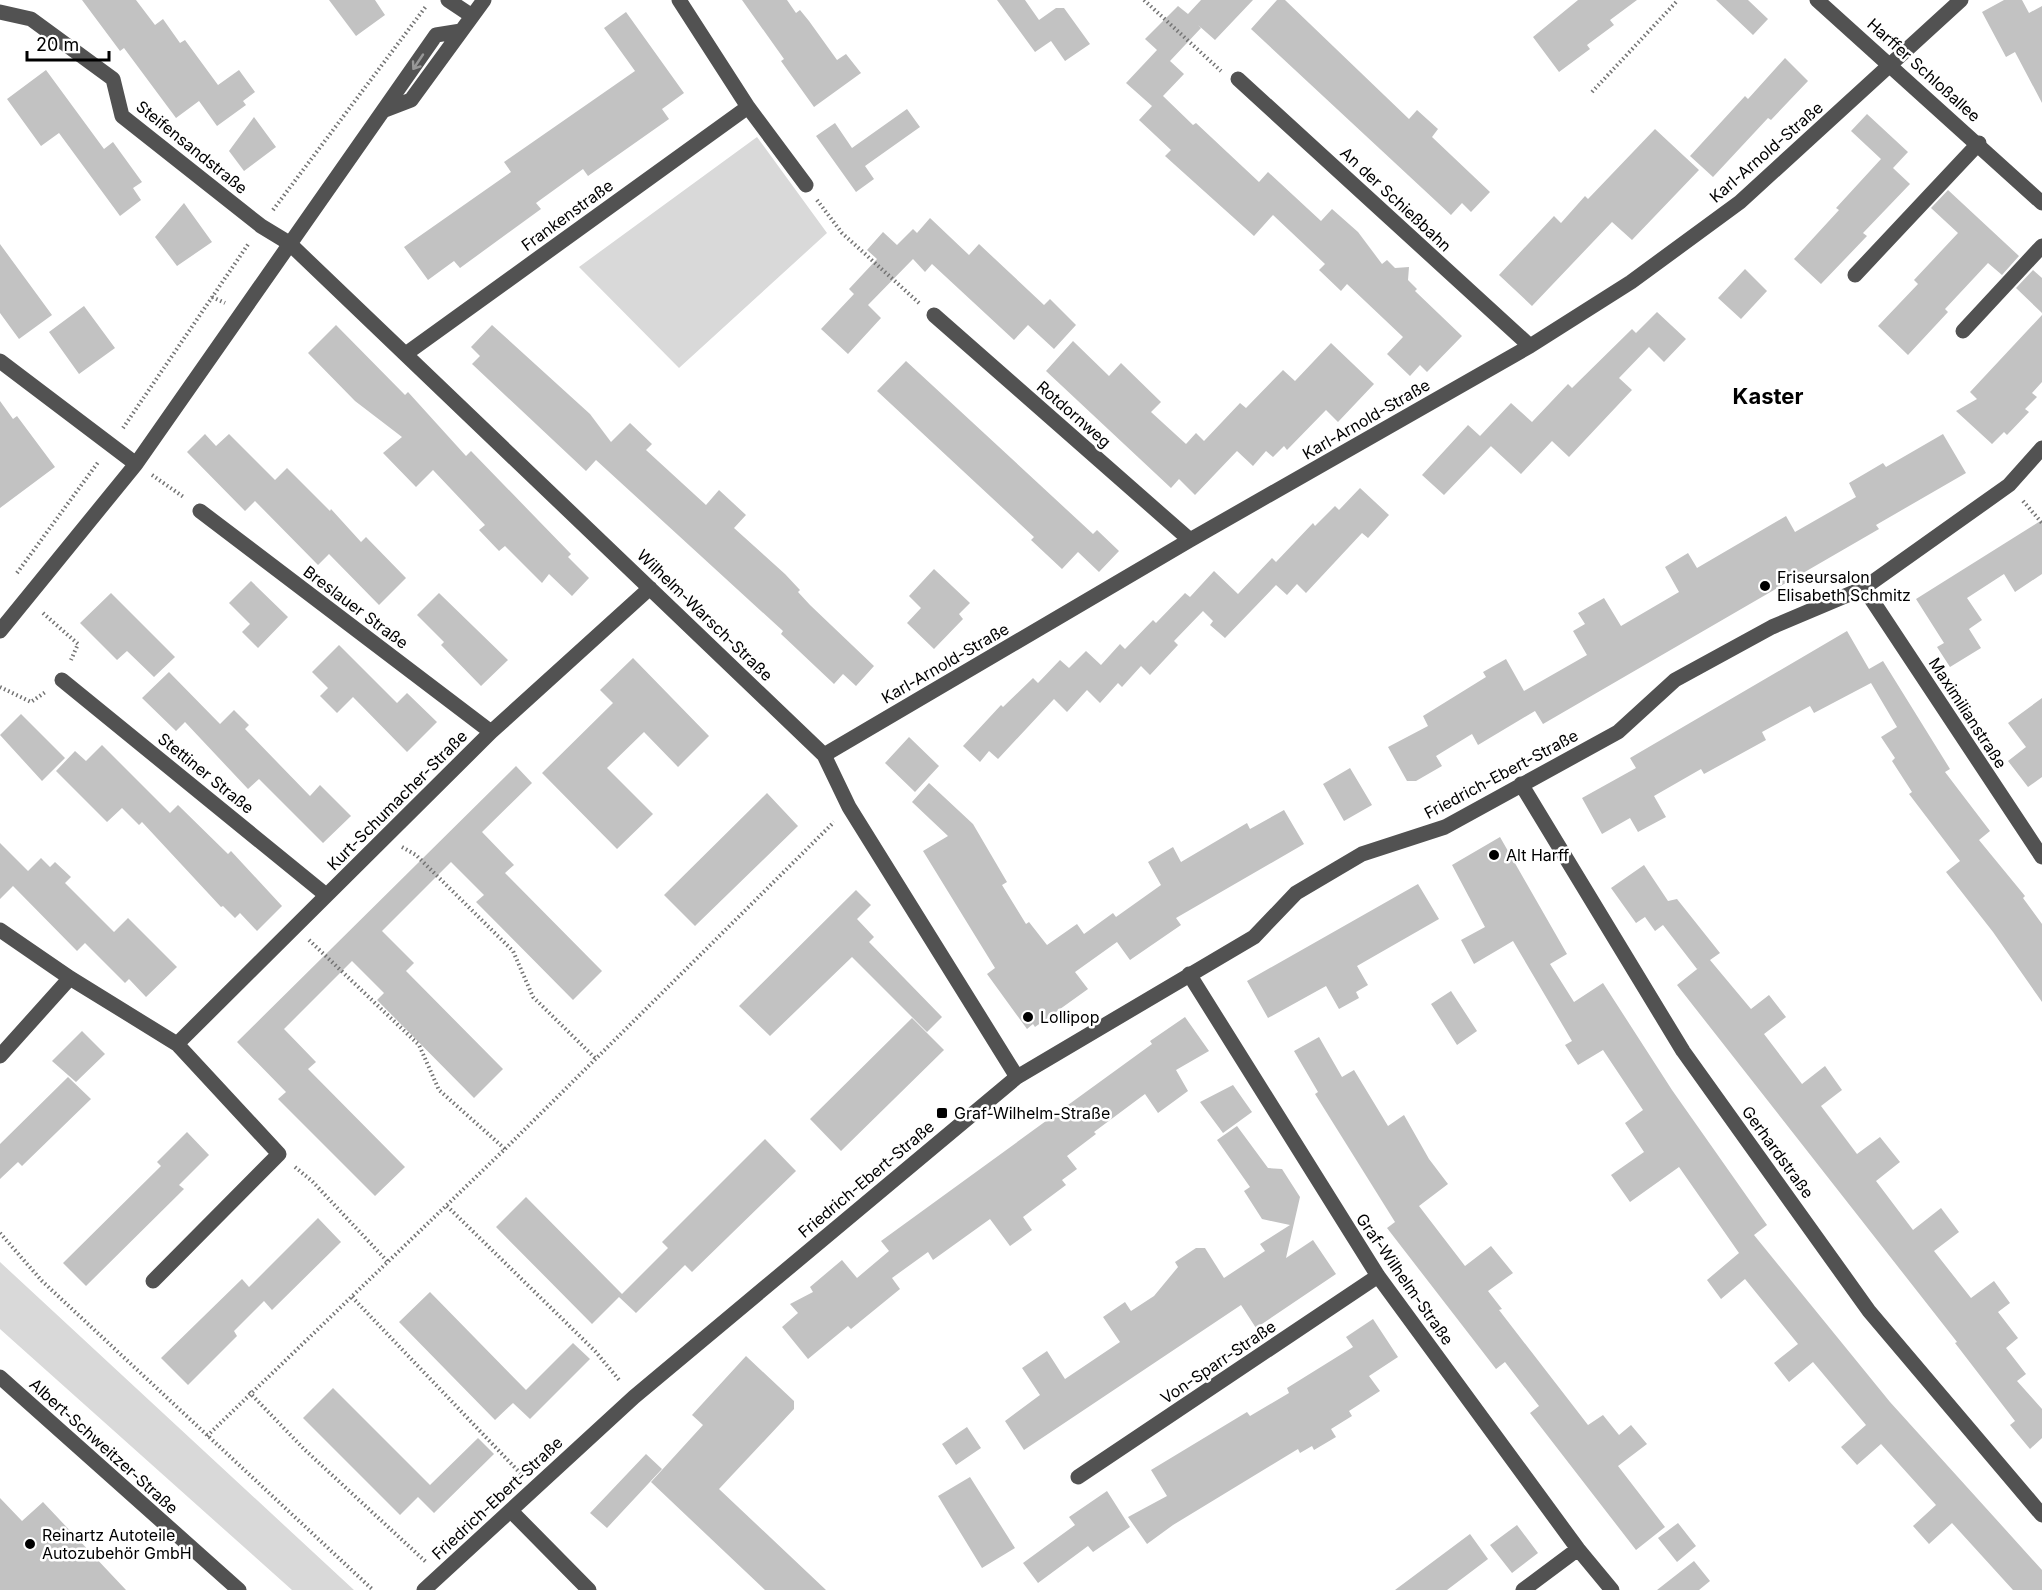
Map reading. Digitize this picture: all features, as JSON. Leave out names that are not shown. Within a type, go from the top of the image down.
[{"type":"street","points":[[448,0],[472,16]]},
{"type":"street","points":[[0,631],[136,464],[371,124],[385,110],[436,35],[461,31],[484,0]]},
{"type":"street","points":[[679,0],[748,106],[806,185]]},
{"type":"street","name":"Harffer Schloßallee","points":[[1817,0],[1979,143],[2042,203]]},
{"type":"street","name":"Karl-Arnold-Straße","points":[[824,755],[1190,540],[1530,346],[1631,282],[1740,202],[1961,0]]},
{"type":"street","name":"Steifensandstraße","points":[[0,12],[31,19],[113,79],[122,116],[261,226],[289,243]]},
{"type":"street","name":"An der Schießbahn","points":[[1238,79],[1530,346]]},
{"type":"street","name":"Frankenstraße","points":[[407,354],[748,106]]},
{"type":"street","name":"Harffer Schloßallee","points":[[1855,275],[1979,143]]},
{"type":"street","name":"Wilhelm-Warsch-Straße","points":[[289,243],[824,755],[849,807],[1017,1077]]},
{"type":"street","points":[[1963,331],[2042,246]]},
{"type":"street","name":"Rotdornweg","points":[[934,315],[1190,540]]},
{"type":"street","points":[[0,361],[136,464]]},
{"type":"street","name":"Friedrich-Ebert-Straße","points":[[424,1590],[633,1397],[1017,1077],[1254,937],[1296,893],[1362,854],[1444,827],[1618,732],[1675,680],[1772,627],[1864,588],[2009,485],[2042,448]]},
{"type":"street","name":"Breslauer Straße","points":[[200,511],[491,732]]},
{"type":"street","name":"Kurt-Schumacher-Straße","points":[[177,1044],[491,732],[650,588]]},
{"type":"street","name":"Maximilianstraße","points":[[1864,588],[2042,857]]},
{"type":"street","name":"Stettiner Straße","points":[[62,680],[326,895]]},
{"type":"street","name":"Gerhardstraße","points":[[1521,784],[1683,1051],[1869,1311],[2042,1515]]},
{"type":"street","points":[[0,930],[70,978],[177,1044],[279,1154],[153,1281]]},
{"type":"street","name":"Graf-Wilhelm-Straße","points":[[1189,974],[1378,1276],[1578,1549],[1612,1590]]},
{"type":"street","points":[[0,1056],[70,978]]},
{"type":"street","name":"Von-Sparr-Straße","points":[[1078,1477],[1378,1276]]},
{"type":"street","name":"Albert-Schweitzer-Straße","points":[[0,1377],[239,1590]]},
{"type":"street","points":[[511,1511],[589,1590]]},
{"type":"street","points":[[1523,1590],[1578,1549]]},
{"type":"path","points":[[14,577],[110,446],[261,226],[431,0]]},
{"type":"path","points":[[1144,0],[1218,69],[1238,79]]},
{"type":"path","points":[[1592,92],[1678,0]]},
{"type":"path","points":[[806,185],[842,232],[934,315]]},
{"type":"path","points":[[136,464],[200,511]]},
{"type":"path","points":[[2009,485],[2042,523]]},
{"type":"path","points":[[0,687],[31,702],[62,680],[78,644],[27,598]]},
{"type":"path","points":[[207,1436],[249,1392],[447,1206],[849,807]]},
{"type":"path","points":[[386,838],[416,855],[513,951],[533,997],[596,1059]]},
{"type":"path","points":[[297,926],[419,1045],[439,1090],[505,1149]]},
{"type":"path","points":[[279,1154],[312,1181],[387,1261]]},
{"type":"path","points":[[447,1206],[594,1351],[633,1397]]},
{"type":"path","points":[[0,1233],[42,1281],[373,1590]]},
{"type":"path","points":[[352,1297],[534,1488]]},
{"type":"path","points":[[249,1392],[305,1450],[440,1575]]},
{"type":"shaded area","points":[[757,137],[827,233],[679,368],[579,267]]},
{"type":"shaded area","points":[[0,1262],[354,1590],[292,1590],[0,1329]]},
{"type":"building","points":[[82,0],[136,0],[155,25],[163,19],[180,43],[185,40],[218,85],[239,70],[255,92],[243,101],[246,105],[217,126],[199,101],[176,118],[124,48],[120,51]]},
{"type":"building","points":[[329,0],[375,0],[385,15],[356,36]]},
{"type":"building","points":[[742,0],[787,0],[796,13],[800,10],[837,60],[846,54],[861,73],[814,107],[781,61],[784,59]]},
{"type":"building","points":[[997,0],[1025,0],[1039,20],[1056,8],[1064,8],[1090,44],[1065,61],[1051,41],[1035,52]]},
{"type":"building","points":[[1201,0],[1253,0],[1215,40],[1198,25],[1201,28],[1170,61],[1184,74],[1163,96],[1193,125],[1196,123],[1259,182],[1268,172],[1321,221],[1332,209],[1358,232],[1382,264],[1387,260],[1395,268],[1409,267],[1408,280],[1417,289],[1415,291],[1462,336],[1427,372],[1420,365],[1410,376],[1387,354],[1403,337],[1347,284],[1341,291],[1319,270],[1325,264],[1273,215],[1254,236],[1165,156],[1171,150],[1139,120],[1152,106],[1126,83],[1157,50],[1145,39],[1178,6],[1188,14]]},
{"type":"building","points":[[1277,0],[1285,0],[1409,119],[1417,110],[1438,129],[1432,137],[1490,192],[1471,212],[1462,203],[1451,215],[1251,29]]},
{"type":"building","points":[[1578,0],[1637,0],[1610,20],[1614,25],[1587,45],[1590,49],[1559,72],[1533,37]]},
{"type":"building","points":[[1716,0],[1748,0],[1768,19],[1753,35]]},
{"type":"building","points":[[2004,0],[2022,0],[2029,13],[2042,6],[2042,103],[2015,52],[2006,57],[1982,12]]},
{"type":"building","points":[[626,12],[684,93],[662,109],[669,119],[588,176],[583,169],[536,203],[541,209],[460,268],[454,261],[428,280],[404,247],[511,172],[504,162],[635,71],[604,28]]},
{"type":"building","points":[[1785,58],[1808,81],[1771,120],[1768,118],[1713,177],[1690,156],[1745,96],[1748,99]]},
{"type":"building","points":[[46,70],[104,149],[113,142],[142,182],[133,188],[141,200],[120,216],[59,133],[41,146],[7,99]]},
{"type":"building","points":[[907,109],[920,127],[865,166],[874,179],[856,192],[816,136],[835,123],[852,148]]},
{"type":"building","points":[[1867,114],[1908,152],[1893,168],[1910,184],[1863,233],[1867,236],[1821,284],[1794,259],[1881,159],[1851,131]]},
{"type":"building","points":[[254,117],[276,147],[244,171],[229,151]]},
{"type":"building","points":[[1655,129],[1699,170],[1632,240],[1612,222],[1532,306],[1499,275],[1554,216],[1561,223],[1585,196],[1588,199]]},
{"type":"building","points":[[1948,190],[2019,256],[2002,275],[1988,263],[1945,309],[1948,312],[1908,355],[1878,326],[1918,284],[1914,280],[1958,233],[1931,208]]},
{"type":"building","points":[[184,203],[212,242],[177,266],[155,237]]},
{"type":"building","points":[[930,218],[969,255],[979,244],[1044,305],[1050,299],[1076,325],[1054,349],[1028,325],[1014,340],[932,264],[925,272],[913,259],[868,305],[881,318],[848,354],[821,329],[854,294],[849,289],[877,259],[867,250],[883,232],[897,245],[913,229],[917,233]]},
{"type":"building","points":[[0,244],[52,315],[19,339],[0,313]]},
{"type":"building","points":[[1745,269],[1767,291],[1741,319],[1718,298]]},
{"type":"building","points":[[2033,270],[2042,278],[2042,313],[2016,288]]},
{"type":"building","points":[[84,306],[115,348],[79,374],[49,332]]},
{"type":"building","points":[[1657,312],[1686,339],[1664,362],[1649,347],[1619,378],[1632,390],[1569,457],[1552,441],[1521,474],[1480,436],[1511,403],[1532,422],[1568,384],[1572,388],[1632,329],[1636,333]]},
{"type":"building","points":[[2042,315],[2042,382],[2032,393],[2037,397],[2025,409],[2029,412],[2007,435],[2004,432],[1992,444],[1956,411],[1977,399],[1970,392]]},
{"type":"building","points":[[336,325],[405,395],[408,392],[466,456],[471,451],[571,554],[568,557],[589,578],[572,596],[549,574],[542,583],[505,546],[499,551],[479,530],[485,525],[433,470],[416,487],[383,453],[402,437],[355,401],[308,353]]},
{"type":"building","points":[[492,325],[590,414],[611,442],[630,423],[652,444],[646,450],[706,505],[719,490],[746,515],[734,528],[785,574],[810,605],[874,666],[856,686],[843,674],[834,684],[781,634],[783,631],[596,460],[586,471],[472,364],[480,356],[471,347]]},
{"type":"building","points":[[1073,341],[1109,376],[1121,363],[1161,402],[1151,412],[1186,444],[1196,433],[1204,441],[1240,403],[1246,408],[1283,370],[1295,381],[1331,343],[1374,384],[1338,422],[1326,410],[1287,450],[1284,446],[1273,457],[1266,451],[1253,466],[1237,451],[1195,495],[1179,479],[1171,488],[1046,371]]},
{"type":"building","points":[[906,361],[1093,534],[1097,530],[1119,551],[1099,572],[1078,552],[1062,569],[1031,540],[1034,537],[877,391]]},
{"type":"building","points":[[0,401],[13,419],[17,416],[55,467],[0,508]]},
{"type":"building","points":[[1468,425],[1491,446],[1444,495],[1422,475]]},
{"type":"building","points":[[205,434],[216,446],[229,434],[275,480],[287,468],[330,511],[331,509],[361,542],[366,537],[406,578],[379,605],[329,554],[318,565],[255,501],[245,511],[187,452]]},
{"type":"building","points":[[1943,434],[1966,473],[1876,525],[1879,529],[1543,724],[1535,711],[1478,745],[1472,734],[1436,756],[1442,766],[1416,781],[1407,781],[1388,747],[1428,726],[1423,716],[1486,677],[1483,672],[1506,659],[1524,691],[1587,655],[1573,631],[1585,624],[1578,613],[1604,598],[1621,626],[1679,592],[1665,567],[1688,553],[1697,568],[1786,516],[1795,532],[1856,497],[1849,483],[1883,463],[1886,467]]},
{"type":"building","points":[[1360,488],[1389,515],[1368,538],[1362,533],[1306,593],[1297,584],[1287,595],[1276,585],[1225,638],[1210,625],[1213,621],[1203,611],[1174,641],[1178,645],[1150,675],[1141,666],[1122,687],[1118,683],[1100,703],[1087,690],[1067,712],[1054,699],[998,759],[989,751],[980,762],[963,746],[1001,705],[1003,707],[1033,678],[1038,683],[1060,660],[1069,668],[1086,651],[1101,665],[1120,644],[1125,649],[1153,620],[1156,623],[1185,593],[1190,597],[1214,571],[1238,594],[1272,558],[1276,562],[1313,523],[1315,526],[1335,506],[1339,510]]},
{"type":"building","points":[[2042,520],[2042,574],[2015,592],[2004,574],[1967,598],[1982,620],[1969,629],[1981,648],[1950,667],[1937,647],[1944,643],[1916,599]]},
{"type":"building","points":[[934,569],[970,603],[959,614],[963,619],[934,649],[907,623],[921,608],[909,596]]},
{"type":"building","points":[[251,581],[288,617],[258,648],[242,632],[250,624],[229,603]]},
{"type":"building","points":[[111,593],[175,657],[154,677],[127,651],[117,660],[80,623]]},
{"type":"building","points":[[439,593],[508,660],[481,686],[441,645],[444,642],[417,615]]},
{"type":"building","points":[[1847,631],[1869,669],[1883,661],[1950,769],[1945,772],[1990,831],[1979,840],[2025,896],[2023,898],[2042,924],[2042,1002],[1993,932],[1946,872],[1960,861],[1909,794],[1912,792],[1892,761],[1895,758],[1881,737],[1897,727],[1871,683],[1814,713],[1810,706],[1762,732],[1766,740],[1704,774],[1701,769],[1654,796],[1666,817],[1638,832],[1630,818],[1602,834],[1582,798],[1636,768],[1630,758]]},
{"type":"building","points":[[339,645],[397,703],[407,693],[437,722],[407,752],[353,697],[337,713],[320,696],[328,688],[312,672]]},
{"type":"building","points":[[633,658],[709,736],[678,767],[644,732],[607,768],[653,814],[617,849],[542,773],[613,703],[600,690]]},
{"type":"building","points":[[169,672],[220,724],[234,710],[249,725],[245,729],[310,796],[320,785],[351,816],[323,843],[259,779],[248,789],[185,722],[176,731],[142,698]]},
{"type":"building","points":[[2042,698],[2042,777],[2028,787],[2008,761],[2026,747],[2008,723]]},
{"type":"building","points":[[21,714],[65,758],[42,781],[0,735]]},
{"type":"building","points":[[909,737],[939,766],[915,792],[885,763]]},
{"type":"building","points":[[102,745],[170,813],[178,805],[228,854],[231,851],[282,906],[257,931],[240,913],[235,918],[223,906],[221,907],[142,822],[139,825],[122,808],[107,822],[56,771],[75,751],[86,761]]},
{"type":"building","points":[[516,766],[532,783],[482,832],[514,865],[505,873],[602,971],[573,1000],[476,902],[484,895],[451,862],[382,931],[414,963],[406,971],[503,1069],[474,1098],[377,1000],[384,993],[352,961],[284,1029],[316,1062],[308,1069],[405,1167],[375,1196],[278,1099],[286,1092],[237,1042]]},
{"type":"building","points":[[1350,768],[1372,805],[1344,821],[1323,784]]},
{"type":"building","points":[[929,783],[973,824],[1007,882],[1002,885],[1026,924],[1029,922],[1047,945],[1077,924],[1084,934],[1113,913],[1116,917],[1161,885],[1148,862],[1173,847],[1181,862],[1247,823],[1250,829],[1284,810],[1304,844],[1176,918],[1181,925],[1130,960],[1117,942],[1075,972],[1088,989],[1035,1027],[1033,1024],[1027,1029],[987,974],[995,968],[923,851],[948,836],[912,802]]},
{"type":"building","points":[[767,793],[798,826],[695,926],[664,895]]},
{"type":"building","points":[[1500,837],[1567,954],[1550,964],[1574,1002],[1603,983],[1672,1090],[1767,1225],[1754,1235],[1890,1402],[2042,1570],[2042,1590],[2013,1590],[1952,1523],[1929,1544],[1913,1526],[1936,1505],[1881,1444],[1857,1465],[1841,1447],[1866,1425],[1813,1362],[1789,1382],[1774,1363],[1798,1344],[1745,1279],[1721,1299],[1707,1280],[1739,1253],[1679,1167],[1630,1202],[1611,1175],[1644,1152],[1625,1123],[1643,1110],[1603,1050],[1578,1065],[1565,1045],[1572,1041],[1513,941],[1474,964],[1461,940],[1485,927],[1452,865]]},
{"type":"building","points":[[0,843],[28,871],[41,858],[50,867],[55,862],[71,877],[65,883],[114,932],[128,918],[177,967],[146,997],[129,979],[125,983],[85,943],[77,951],[13,886],[0,899]]},
{"type":"building","points":[[1644,865],[1668,901],[1677,899],[1720,953],[1710,960],[1751,1009],[1769,995],[1786,1017],[1764,1034],[1802,1084],[1825,1066],[1842,1090],[1821,1106],[1857,1154],[1880,1137],[1900,1162],[1876,1181],[1913,1230],[1941,1208],[1959,1232],[1934,1251],[1971,1298],[1994,1281],[2010,1303],[1998,1312],[2018,1338],[2006,1348],[2026,1374],[2017,1381],[2042,1409],[2042,1438],[2030,1449],[2010,1425],[2015,1421],[1955,1343],[1957,1342],[1677,985],[1701,966],[1697,969],[1663,925],[1655,931],[1645,917],[1636,923],[1611,888]]},
{"type":"building","points":[[1418,884],[1439,919],[1357,966],[1368,985],[1356,992],[1359,998],[1339,1009],[1326,986],[1268,1018],[1247,981]]},
{"type":"building","points":[[856,890],[871,905],[857,919],[874,937],[869,942],[942,1017],[927,1032],[852,957],[770,1036],[739,1006]]},
{"type":"building","points":[[1451,991],[1477,1031],[1457,1045],[1431,1004]]},
{"type":"building","points":[[1185,1017],[1209,1051],[1176,1070],[1188,1091],[1158,1113],[1145,1094],[1094,1132],[1096,1134],[1067,1156],[1077,1169],[1062,1180],[1066,1185],[1023,1217],[1032,1230],[1010,1246],[990,1219],[933,1260],[928,1252],[892,1278],[900,1289],[851,1329],[848,1326],[808,1359],[782,1327],[798,1313],[790,1304],[813,1292],[810,1287],[842,1260],[857,1278],[889,1251],[881,1241],[1152,1044],[1150,1041]]},
{"type":"building","points":[[912,1018],[944,1050],[841,1151],[810,1119]]},
{"type":"building","points":[[82,1031],[105,1054],[76,1082],[52,1061]]},
{"type":"building","points":[[1319,1037],[1342,1077],[1354,1070],[1388,1126],[1404,1115],[1429,1159],[1448,1184],[1419,1206],[1465,1266],[1491,1246],[1513,1273],[1488,1291],[1502,1309],[1499,1310],[1588,1425],[1603,1415],[1619,1435],[1631,1425],[1647,1444],[1618,1466],[1665,1527],[1636,1550],[1530,1413],[1539,1406],[1505,1362],[1496,1369],[1387,1228],[1395,1222],[1315,1094],[1318,1092],[1294,1051]]},
{"type":"building","points":[[68,1077],[91,1099],[22,1166],[18,1162],[0,1179],[0,1144]]},
{"type":"building","points":[[1233,1085],[1252,1112],[1223,1133],[1200,1102]]},
{"type":"building","points":[[1237,1126],[1268,1168],[1282,1169],[1300,1197],[1286,1258],[1313,1240],[1336,1274],[1256,1328],[1241,1305],[1024,1450],[1005,1421],[1040,1395],[1022,1368],[1047,1351],[1065,1379],[1120,1342],[1103,1317],[1125,1302],[1131,1311],[1154,1296],[1178,1267],[1175,1262],[1196,1248],[1205,1248],[1224,1278],[1265,1251],[1260,1244],[1290,1225],[1262,1219],[1244,1191],[1250,1187],[1217,1140]]},
{"type":"building","points":[[187,1132],[209,1155],[179,1185],[184,1189],[86,1286],[63,1263],[161,1166],[157,1162]]},
{"type":"building","points":[[765,1139],[796,1171],[692,1272],[685,1265],[636,1313],[619,1297],[592,1324],[496,1227],[526,1197],[622,1294],[668,1248],[662,1242]]},
{"type":"building","points":[[318,1218],[341,1242],[272,1310],[264,1301],[234,1331],[237,1336],[188,1385],[161,1358],[242,1279],[249,1287]]},
{"type":"building","points":[[430,1292],[526,1390],[573,1343],[590,1359],[530,1419],[513,1403],[495,1420],[399,1322]]},
{"type":"building","points":[[1373,1319],[1398,1357],[1369,1376],[1380,1391],[1349,1411],[1352,1416],[1331,1429],[1336,1437],[1314,1450],[1312,1446],[1300,1453],[1298,1449],[1173,1525],[1147,1544],[1128,1517],[1167,1496],[1151,1470],[1247,1412],[1250,1416],[1289,1393],[1287,1388],[1353,1347],[1346,1337]]},
{"type":"building","points":[[746,1356],[794,1401],[794,1409],[719,1489],[826,1590],[765,1590],[651,1482],[703,1425],[692,1415]]},
{"type":"building","points":[[333,1388],[430,1485],[478,1438],[494,1454],[434,1513],[418,1497],[400,1515],[303,1418]]},
{"type":"building","points":[[967,1427],[981,1448],[956,1465],[942,1444]]},
{"type":"building","points":[[646,1454],[662,1469],[607,1528],[590,1513]]},
{"type":"building","points":[[970,1477],[1015,1548],[982,1568],[938,1496]]},
{"type":"building","points":[[1107,1491],[1130,1527],[1093,1552],[1088,1546],[1038,1583],[1023,1563],[1075,1525],[1069,1517]]},
{"type":"building","name":"Reinartz Autoteile Autozubehör GmbH","points":[[0,1498],[22,1521],[43,1502],[126,1590],[0,1590]]},
{"type":"building","points":[[1678,1523],[1696,1546],[1677,1562],[1658,1538]]},
{"type":"building","points":[[1517,1525],[1538,1553],[1512,1573],[1490,1545]]},
{"type":"building","points":[[1470,1534],[1488,1559],[1447,1590],[1395,1590]]},
{"type":"building","points":[[1694,1561],[1710,1581],[1699,1590],[1657,1590]]},
{"type":"place","name":"Friseursalon Elisabeth Schmitz","points":[[1765,586]]},
{"type":"place","name":"Alt Harff","points":[[1494,855]]},
{"type":"place","name":"Lollipop","points":[[1028,1017]]},
{"type":"place","name":"Graf-Wilhelm-Straße","points":[[942,1113]]},
{"type":"place","name":"Reinartz Autoteile Autozubehör GmbH","points":[[30,1544]]},
{"type":"district","name":"Kaster","points":[[1768,396]]}]
